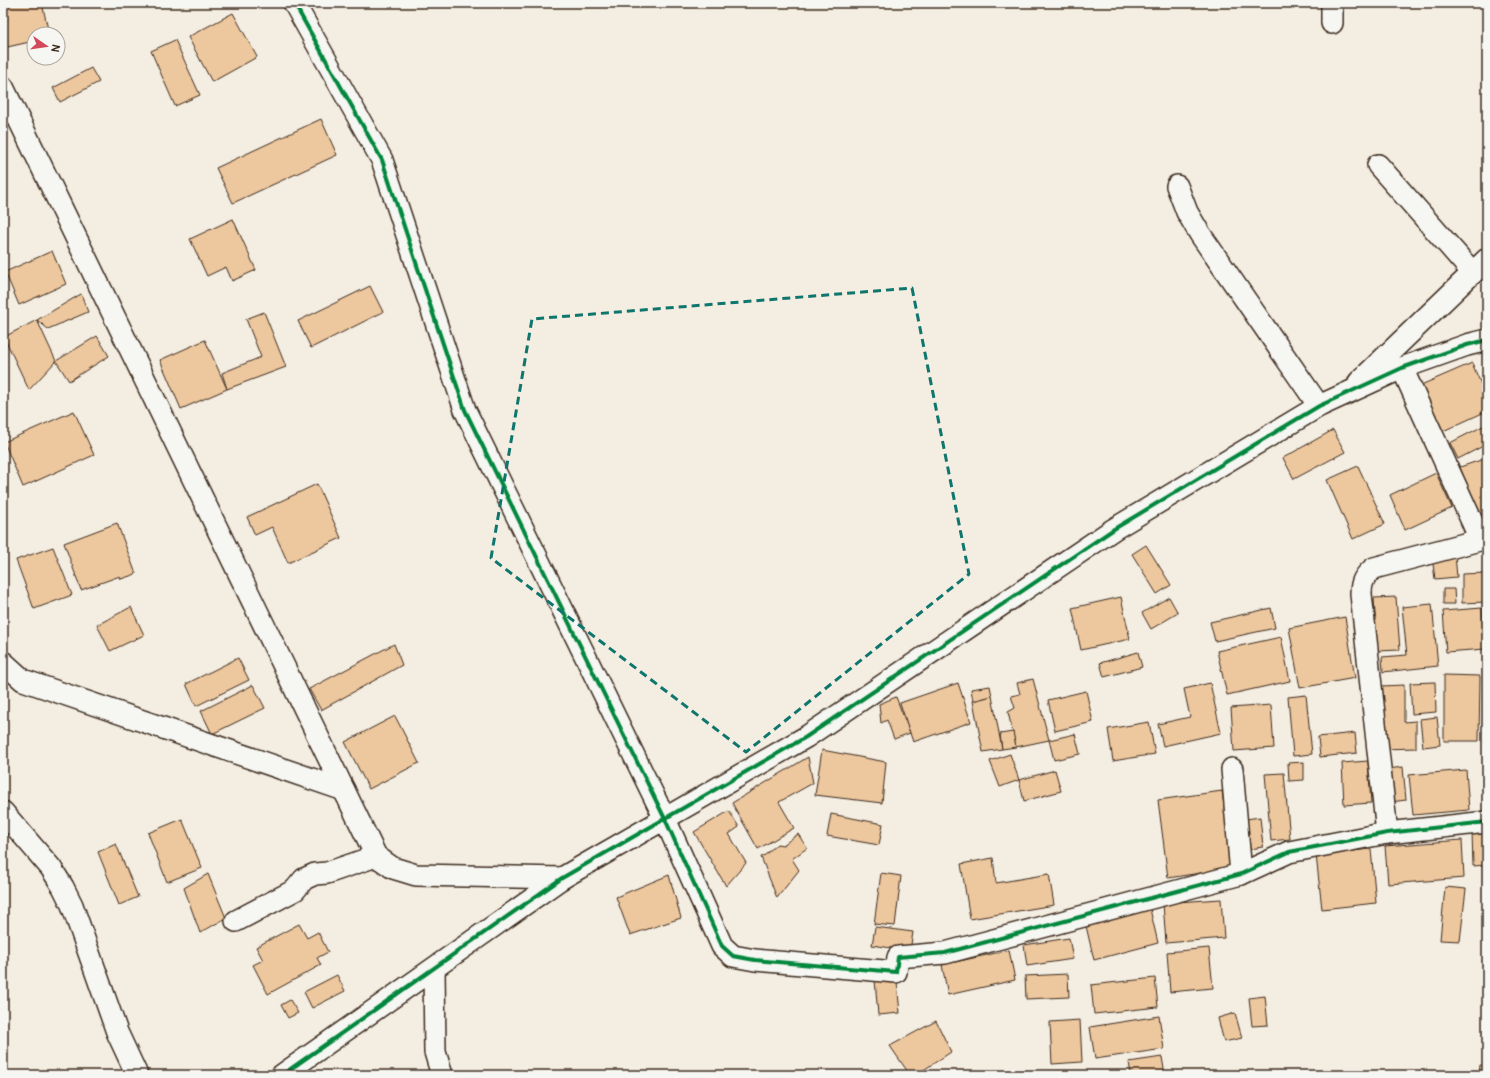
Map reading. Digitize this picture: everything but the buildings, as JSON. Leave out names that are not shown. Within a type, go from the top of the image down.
[{"type":"street","points":[[294,3],[382,160],[465,410],[665,819],[722,946],[733,956],[754,960],[896,972],[898,957],[945,953],[1241,874],[1289,852],[1387,833],[1487,822]]},
{"type":"street","points":[[3,87],[376,856],[393,868],[416,875],[562,878]]},
{"type":"street","points":[[1349,391],[1480,266],[1378,165]]},
{"type":"street","points":[[1177,186],[1187,212],[1200,234],[1319,406]]},
{"type":"street","points":[[282,1075],[562,878],[806,737],[1114,529],[1319,406],[1402,368],[1467,345],[1487,340]]},
{"type":"street","points":[[1387,833],[1361,583],[1366,574],[1374,568],[1483,539],[1402,368]]},
{"type":"street","points":[[3,662],[23,680],[344,790]]},
{"type":"street","points":[[1232,769],[1241,874]]},
{"type":"street","points":[[3,812],[51,868],[63,887],[72,905],[117,1032],[137,1075]]},
{"type":"street","points":[[236,921],[295,890],[304,879],[315,874],[327,873],[376,856]]},
{"type":"street","points":[[434,969],[435,1052],[442,1075]]},
{"type":"highlighted area","points":[[912,288],[969,574],[746,752],[491,558],[532,319]]},
{"type":"cycle path","points":[[294,3],[382,160],[465,410],[665,819],[722,946],[733,956],[755,960],[896,972],[898,957],[945,953],[1241,874],[1289,852],[1387,833],[1487,822]]},
{"type":"cycle path","points":[[282,1075],[562,878],[806,737],[1114,529],[1319,406],[1402,368],[1467,345],[1487,340]]}]
